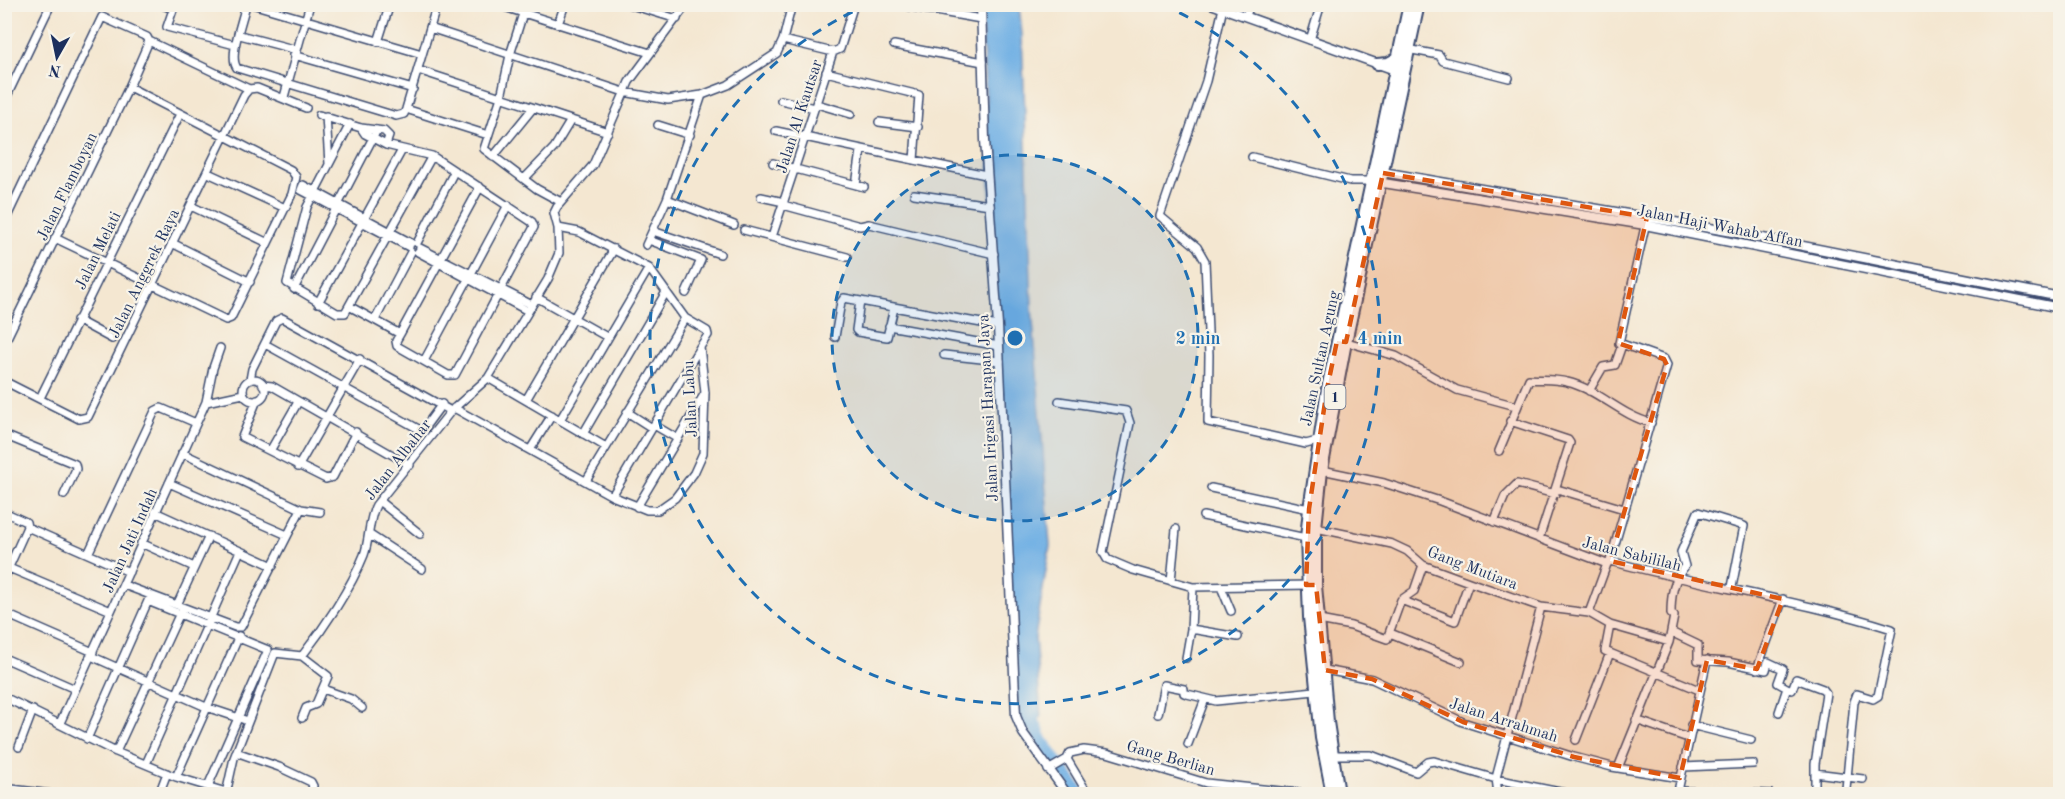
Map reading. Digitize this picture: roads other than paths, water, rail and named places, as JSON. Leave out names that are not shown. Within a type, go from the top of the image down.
[{"type":"highway","name":"Jalan Sultan Agung","points":[[1332,795],[1320,738],[1315,691],[1311,585],[1306,538],[1317,441],[1377,177],[1409,4]]},
{"type":"highway","name":"Jalan Sultan Agung","points":[[1402,51],[1419,4]]},
{"type":"highway","points":[[1377,64],[1388,63],[1402,51]]},
{"type":"highway","points":[[1377,64],[1397,73]]},
{"type":"highway","name":"Jalan Sultan Agung","points":[[1339,795],[1320,620],[1311,585],[1322,470],[1341,341]]},
{"type":"street","points":[[4,102],[51,4]]},
{"type":"street","points":[[160,4],[174,7],[167,27],[235,45]]},
{"type":"street","points":[[246,4],[240,35],[235,45],[234,62],[237,68],[396,116],[405,112],[488,135]]},
{"type":"street","points":[[252,4],[422,54]]},
{"type":"street","points":[[284,98],[310,4]]},
{"type":"street","points":[[372,4],[390,7],[378,42]]},
{"type":"street","points":[[405,112],[437,4]]},
{"type":"street","points":[[495,4],[650,53]]},
{"type":"street","points":[[526,4],[510,55],[501,97],[484,149],[557,207],[593,165],[624,92],[687,4]]},
{"type":"street","points":[[558,24],[565,4]]},
{"type":"street","points":[[628,4],[677,19]]},
{"type":"street","points":[[430,28],[624,92],[668,100],[702,95],[728,85],[775,54],[783,40],[792,4]]},
{"type":"street","points":[[833,52],[840,49],[854,4]]},
{"type":"street","points":[[896,4],[981,19]]},
{"type":"street","name":"Jalan Irigasi Harapan Jaya","points":[[981,4],[986,175],[994,254],[1000,360],[1016,716],[1023,733],[1067,795]]},
{"type":"street","points":[[1211,4],[1377,64]]},
{"type":"street","points":[[1246,16],[1250,4]]},
{"type":"street","points":[[1310,39],[1321,4]]},
{"type":"street","points":[[1223,8],[1206,81],[1160,216],[1197,248],[1205,261],[1209,355],[1206,420],[1306,444],[1317,441]]},
{"type":"street","points":[[4,223],[102,17],[249,89],[257,88],[306,108]]},
{"type":"street","points":[[240,35],[412,89]]},
{"type":"street","name":"Jalan Flamboyan","points":[[4,344],[129,87],[148,40]]},
{"type":"street","name":"Jalan Al Kautsar","points":[[772,237],[833,52],[783,40]]},
{"type":"street","points":[[894,45],[983,62]]},
{"type":"street","points":[[1402,51],[1438,55],[1443,61],[1509,78]]},
{"type":"street","points":[[418,70],[608,132]]},
{"type":"street","points":[[826,72],[920,95],[914,160]]},
{"type":"street","points":[[55,238],[226,320],[231,318],[250,282],[297,179],[291,170],[129,87]]},
{"type":"street","name":"Jalan Anggrek Raya","points":[[40,398],[82,420],[88,417],[151,283],[249,89]]},
{"type":"street","points":[[686,293],[701,260],[647,242],[667,199],[702,95]]},
{"type":"street","points":[[780,100],[852,114]]},
{"type":"street","points":[[493,156],[533,108]]},
{"type":"street","name":"Jalan Melati","points":[[40,398],[180,114]]},
{"type":"street","points":[[329,164],[322,115],[388,134],[390,138],[386,145]]},
{"type":"street","points":[[524,179],[554,147],[571,120]]},
{"type":"street","points":[[879,122],[918,127]]},
{"type":"street","points":[[350,124],[314,192],[287,284],[340,314],[345,313],[432,156]]},
{"type":"street","points":[[658,125],[690,135]]},
{"type":"street","points":[[361,128],[386,145],[432,156],[508,205],[532,222],[534,227],[455,375],[448,375],[397,346],[396,340],[480,188]]},
{"type":"street","points":[[294,289],[339,207],[374,139],[376,130]]},
{"type":"street","points":[[776,131],[803,139],[986,175]]},
{"type":"street","points":[[318,303],[402,150]]},
{"type":"street","points":[[773,163],[860,186],[861,151]]},
{"type":"street","points":[[1252,157],[1350,181],[1377,177]]},
{"type":"street","points":[[375,320],[454,172]]},
{"type":"street","points":[[208,173],[285,208]]},
{"type":"street","name":"Jalan Haji Wahab Affan","points":[[1377,177],[1646,221],[2061,297]]},
{"type":"street","points":[[314,192],[414,248],[530,308]]},
{"type":"street","points":[[914,194],[990,205]]},
{"type":"street","points":[[761,197],[860,226],[869,224],[994,254]]},
{"type":"street","points":[[667,199],[734,225]]},
{"type":"street","points":[[4,202],[12,206]]},
{"type":"street","points":[[424,361],[508,205]]},
{"type":"street","points":[[191,206],[268,243]]},
{"type":"street","name":"Jalan Albahar","points":[[302,656],[363,557],[370,535],[372,512],[379,501],[453,410],[488,378],[537,297],[559,254],[557,207]]},
{"type":"street","points":[[1646,221],[1619,340],[1622,345],[1667,362],[1609,562],[1589,613],[1610,626],[1669,642]]},
{"type":"street","name":"Jalan Haji Wahab Affan","points":[[1646,221],[2061,308]]},
{"type":"street","name":"Jalan Labu","points":[[558,228],[579,232],[649,268],[685,318],[708,333],[700,347],[705,393],[705,446],[694,473],[665,506],[651,511],[637,507]]},
{"type":"street","points":[[744,230],[847,257]]},
{"type":"street","points":[[653,231],[720,254]]},
{"type":"street","points":[[172,243],[250,282]]},
{"type":"street","points":[[526,400],[614,249]]},
{"type":"street","points":[[560,420],[649,268]]},
{"type":"street","points":[[583,434],[666,292]]},
{"type":"street","points":[[537,297],[607,337]]},
{"type":"street","points":[[835,338],[842,299],[998,326]]},
{"type":"street","points":[[860,301],[857,331],[886,337],[894,308]]},
{"type":"street","points":[[349,306],[400,334]]},
{"type":"street","points":[[586,481],[685,318]]},
{"type":"street","points":[[257,400],[248,399],[243,394],[243,387],[250,380],[252,369],[276,321],[285,319],[612,496],[637,507],[705,393]]},
{"type":"street","points":[[77,320],[112,339]]},
{"type":"street","points":[[4,322],[14,326]]},
{"type":"street","points":[[890,326],[999,346]]},
{"type":"street","points":[[1341,341],[1396,356],[1457,390],[1516,406]]},
{"type":"street","points":[[265,344],[424,432]]},
{"type":"street","points":[[1589,391],[1603,367],[1615,365],[1622,345]]},
{"type":"street","points":[[612,496],[700,347]]},
{"type":"street","name":"Jalan Jati Indah","points":[[60,723],[206,402],[220,348]]},
{"type":"street","points":[[944,355],[1000,360]]},
{"type":"street","points":[[298,467],[360,359]]},
{"type":"street","points":[[488,378],[606,447]]},
{"type":"street","points":[[250,380],[257,379],[263,385],[264,393],[257,400],[242,436],[298,467],[326,479],[331,478],[356,432]]},
{"type":"street","points":[[1498,451],[1529,379],[1566,382],[1589,391],[1625,414],[1651,423]]},
{"type":"street","points":[[4,381],[40,398]]},
{"type":"street","points":[[263,385],[272,386],[298,402],[328,416],[402,458],[410,465]]},
{"type":"street","points":[[206,402],[243,394]]},
{"type":"street","points":[[1059,400],[1126,411],[1129,414],[1130,423],[1103,552],[1107,559],[1133,570],[1193,587],[1311,585]]},
{"type":"street","points":[[270,451],[298,402]]},
{"type":"street","points":[[402,458],[424,432],[442,404]]},
{"type":"street","points":[[88,554],[155,411],[161,408],[196,423]]},
{"type":"street","points":[[627,412],[678,439]]},
{"type":"street","points":[[530,450],[552,416]]},
{"type":"street","points":[[1510,421],[1570,442],[1556,492],[1539,539]]},
{"type":"street","points":[[4,435],[75,464],[76,469],[64,495]]},
{"type":"street","points":[[182,453],[301,509],[320,512]]},
{"type":"street","name":"Jalan Sabililah","points":[[1322,470],[1384,483],[1609,562],[1675,579],[1732,587],[1783,599],[1892,629],[1878,696],[1872,699],[1857,694],[1854,702],[1847,777]]},
{"type":"street","points":[[169,483],[286,536]]},
{"type":"street","points":[[1494,522],[1505,496],[1517,484],[1624,509]]},
{"type":"street","points":[[1211,488],[1309,509]]},
{"type":"street","points":[[379,501],[420,534]]},
{"type":"street","points":[[87,739],[148,601],[180,613],[241,627],[301,509]]},
{"type":"street","points":[[1618,768],[1669,642],[1674,616],[1671,614],[1671,603],[1675,579],[1685,566],[1681,552],[1700,511],[1744,526],[1732,587]]},
{"type":"street","points":[[4,512],[26,522],[27,527],[4,578]]},
{"type":"street","points":[[155,512],[273,566]]},
{"type":"street","points":[[1203,516],[1306,538]]},
{"type":"street","points":[[27,527],[129,572]]},
{"type":"street","name":"Gang Mutiara","points":[[1316,528],[1392,544],[1407,551],[1423,565],[1541,607],[1589,613]]},
{"type":"street","points":[[1171,581],[1176,529]]},
{"type":"street","points":[[370,535],[422,569]]},
{"type":"street","points":[[177,605],[208,536]]},
{"type":"street","points":[[141,543],[194,567]]},
{"type":"street","points":[[146,764],[240,551]]},
{"type":"street","points":[[1320,620],[1361,629],[1385,639],[1390,633],[1401,600],[1414,591],[1423,565]]},
{"type":"street","points":[[9,568],[111,611]]},
{"type":"street","points":[[1401,600],[1456,621],[1469,582]]},
{"type":"street","points":[[124,585],[177,605],[268,650],[208,786]]},
{"type":"street","points":[[1186,658],[1191,629],[1193,587]]},
{"type":"street","points":[[1221,587],[1231,611]]},
{"type":"street","points":[[1757,669],[1783,599]]},
{"type":"street","points":[[1498,795],[1496,778],[1510,735],[1541,607]]},
{"type":"street","points":[[116,752],[180,613]]},
{"type":"street","points":[[4,614],[206,707],[248,721]]},
{"type":"street","points":[[1610,626],[1605,651],[1699,690]]},
{"type":"street","points":[[1191,629],[1238,637]]},
{"type":"street","points":[[1671,632],[1698,645],[1698,660],[1766,670],[1768,662],[1783,669],[1778,683],[1787,688],[1792,690],[1796,679],[1823,689],[1826,693],[1815,773],[1815,795]]},
{"type":"street","points":[[1390,633],[1461,662]]},
{"type":"street","points":[[176,777],[239,636]]},
{"type":"street","points":[[4,697],[116,752],[176,777],[226,794],[235,755],[275,653],[302,656],[328,674],[316,704],[306,708],[302,718]]},
{"type":"street","points":[[1576,740],[1610,653]]},
{"type":"street","points":[[4,658],[75,689]]},
{"type":"street","points":[[1707,660],[1676,793],[1771,795]]},
{"type":"street","name":"Jalan Arrahmah","points":[[1324,670],[1372,679],[1449,716],[1618,768],[1680,778]]},
{"type":"street","points":[[1158,714],[1163,687],[1166,685],[1184,689],[1184,693],[1205,699],[1270,697],[1315,691]]},
{"type":"street","points":[[1779,712],[1787,688]]},
{"type":"street","points":[[323,689],[351,699],[362,708]]},
{"type":"street","points":[[1188,744],[1205,699]]},
{"type":"street","points":[[19,747],[33,710]]},
{"type":"street","points":[[1636,720],[1688,738]]},
{"type":"street","points":[[1691,725],[1751,740]]},
{"type":"street","name":"Gang Berlian","points":[[1064,761],[1071,753],[1089,750],[1134,760],[1162,772],[1206,783],[1308,795]]},
{"type":"street","points":[[223,753],[235,755],[311,782],[313,786],[310,795]]},
{"type":"street","points":[[1333,755],[1368,754],[1418,772],[1428,762],[1434,761],[1570,795]]},
{"type":"street","points":[[1050,769],[1064,761],[1088,795]]},
{"type":"street","points":[[1683,767],[1753,764]]},
{"type":"street","points":[[159,795],[167,773]]},
{"type":"street","points":[[1815,773],[1863,779]]},
{"type":"street","points":[[1846,789],[1847,777]]},
{"type":"street","points":[[4,788],[51,795]]},
{"type":"water","points":[[981,5],[1019,5],[1022,35],[1032,308],[1050,546],[1035,637],[1041,717],[1023,733],[1017,720]]},
{"type":"waterway","points":[[1027,708],[1042,742],[1079,794]]}]
